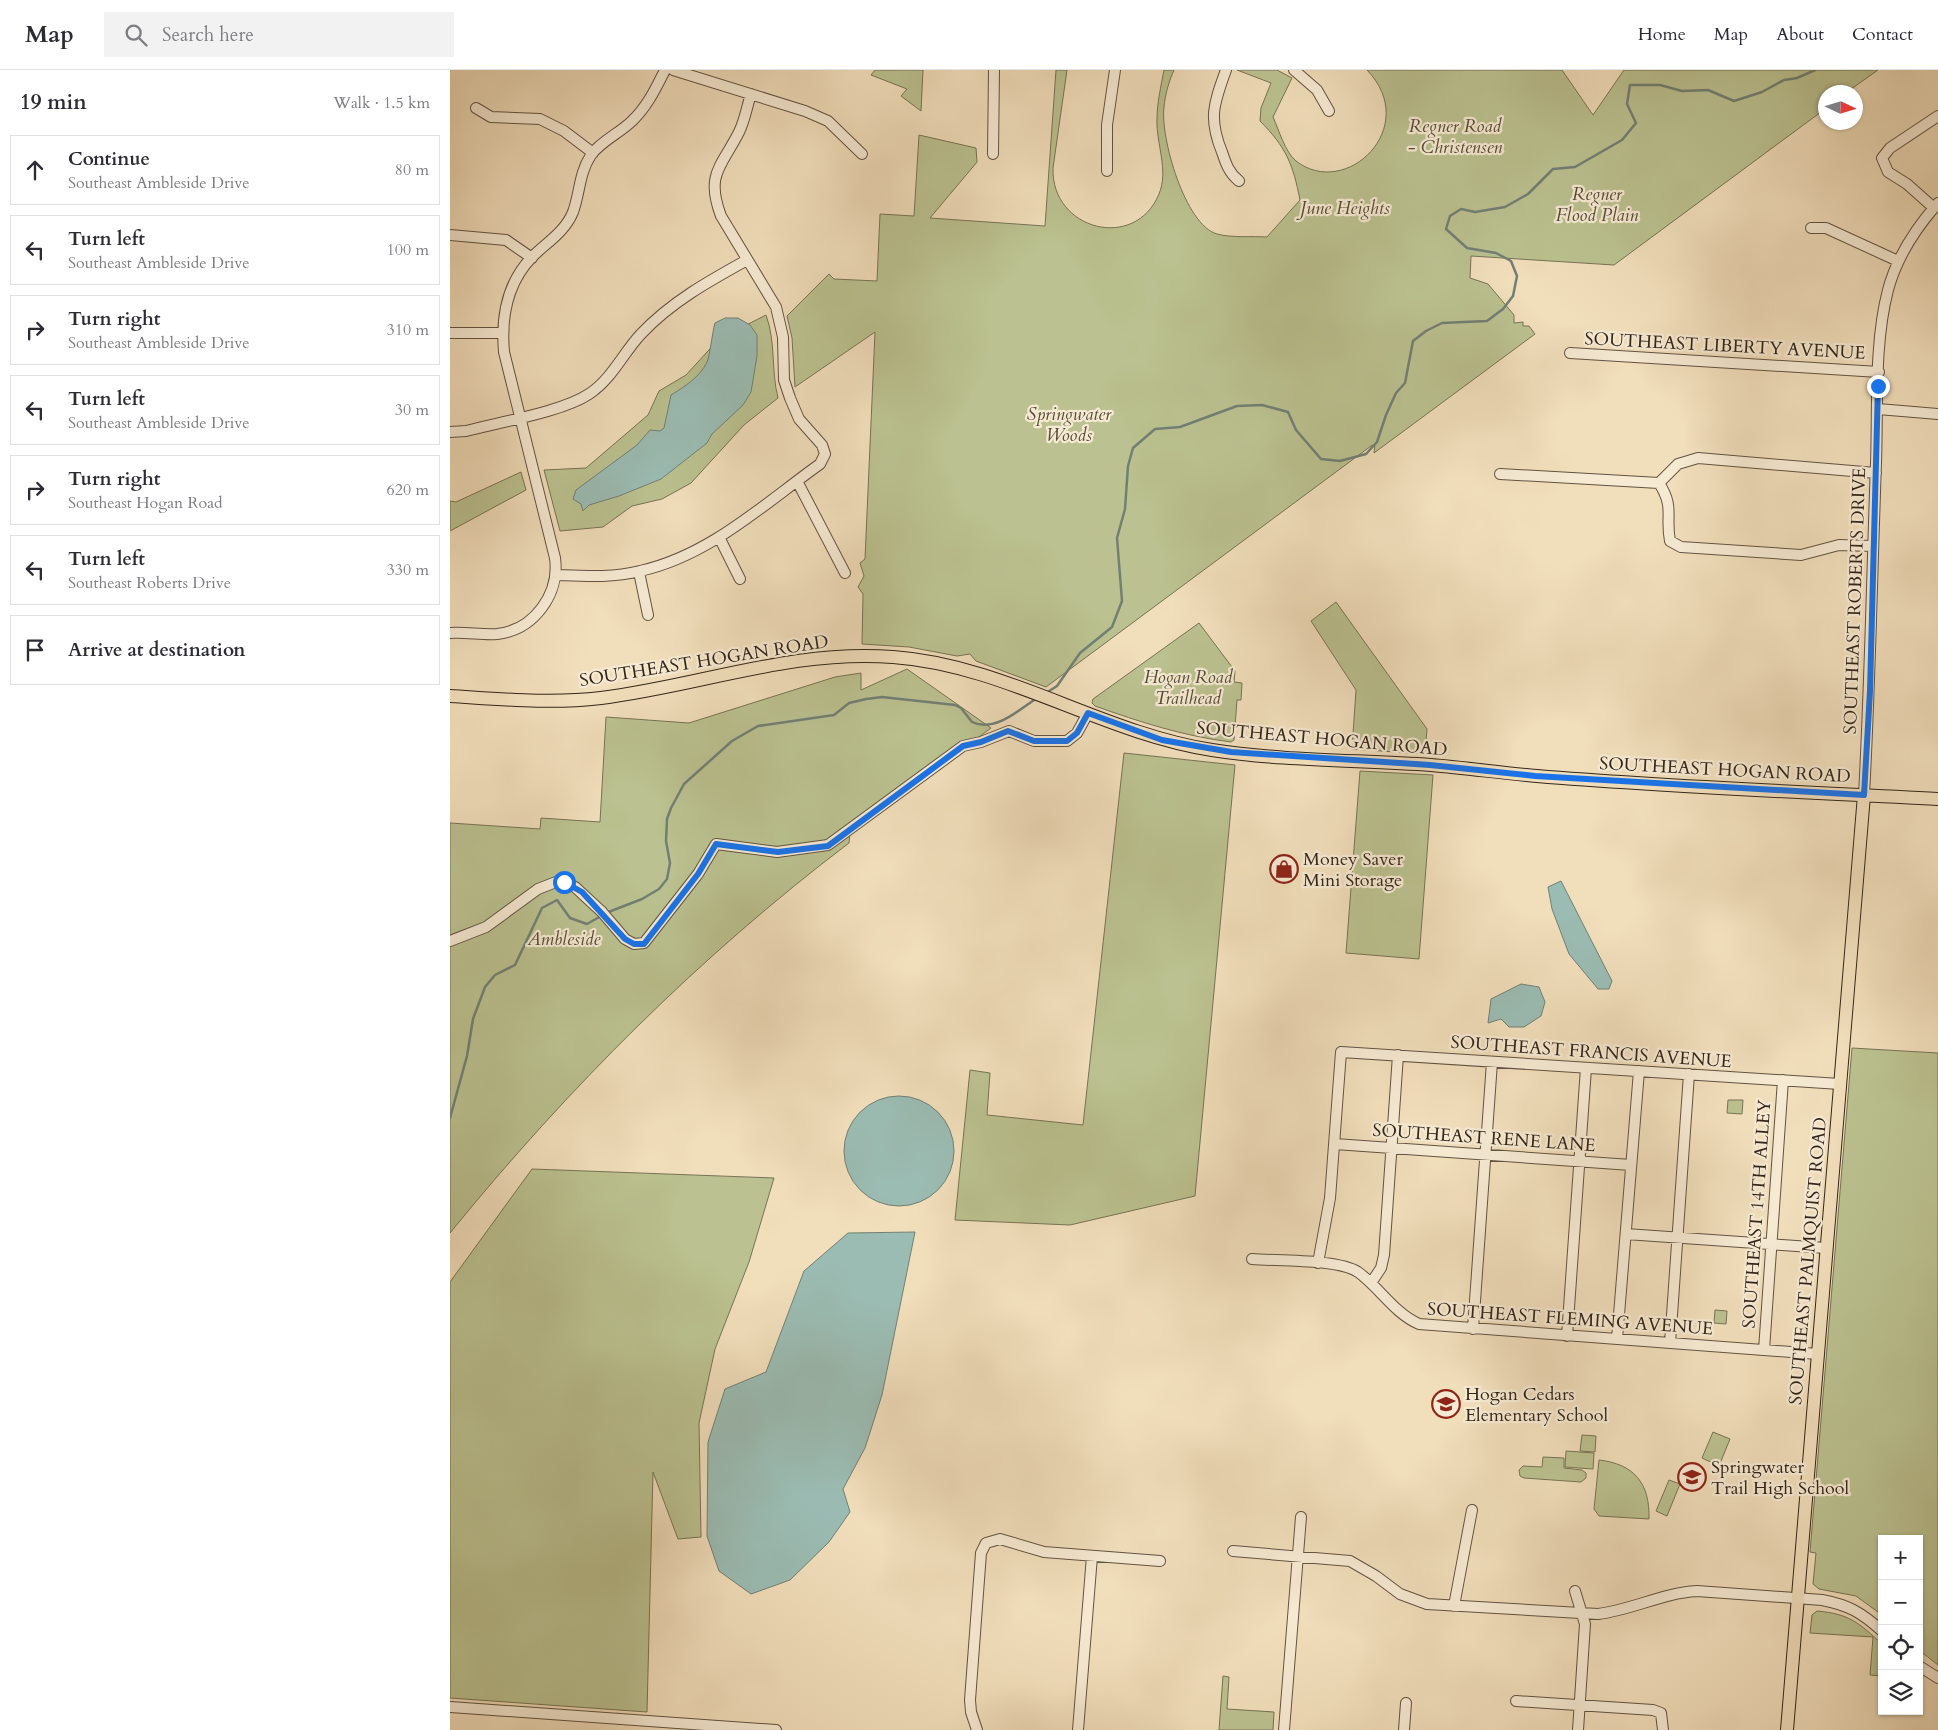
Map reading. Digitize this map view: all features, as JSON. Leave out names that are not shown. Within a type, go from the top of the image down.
[{"type":"main road","name":"SOUTHEAST HOGAN ROAD","points":[[450,696],[544,701],[602,698],[782,663],[834,656],[900,657],[947,665],[1032,692],[1162,740],[1231,752],[1430,765],[1535,776],[1938,799]]},
{"type":"main road","name":"SOUTHEAST PALMQUIST ROAD","points":[[1787,1730],[1864,795]]},
{"type":"street","points":[[450,633],[498,634],[523,626],[543,607],[552,590],[556,575],[549,533],[504,352],[502,333],[504,311],[519,275],[532,258],[563,229],[572,213],[582,170],[593,153],[633,121],[648,101],[664,70]]},
{"type":"street","points":[[673,70],[794,106],[828,121],[862,154]]},
{"type":"street","points":[[994,70],[994,154]]},
{"type":"street","points":[[1107,171],[1107,125],[1115,70]]},
{"type":"street","points":[[1226,70],[1213,104],[1212,122],[1230,174],[1239,181]]},
{"type":"street","points":[[1294,70],[1317,90],[1329,111]]},
{"type":"street","points":[[556,575],[608,576],[639,572],[670,562],[719,537],[820,464],[825,454],[822,446],[799,419],[784,380],[783,337],[776,307],[746,260],[721,216],[715,200],[714,188],[721,160],[740,129],[751,94]]},
{"type":"street","points":[[476,108],[492,117],[540,119],[564,131],[593,153]]},
{"type":"street","points":[[1936,205],[1888,172],[1882,158],[1890,148],[1938,116]]},
{"type":"street","name":"SOUTHEAST ROBERTS DRIVE","points":[[1864,795],[1870,691],[1879,372],[1885,303],[1898,261],[1915,231],[1936,205]]},
{"type":"street","points":[[1811,228],[1826,228],[1898,261]]},
{"type":"street","points":[[450,235],[506,240],[532,258]]},
{"type":"street","points":[[450,432],[466,431],[572,404],[588,395],[602,385],[625,351],[660,317],[695,289],[746,260]]},
{"type":"street","points":[[450,333],[502,333]]},
{"type":"street","name":"SOUTHEAST LIBERTY AVENUE","points":[[1570,353],[1879,372]]},
{"type":"street","points":[[1878,409],[1938,414]]},
{"type":"street","points":[[1500,474],[1659,483],[1678,464],[1698,458],[1876,473]]},
{"type":"street","points":[[797,481],[846,573]]},
{"type":"street","points":[[1659,483],[1670,504],[1668,530],[1670,541],[1681,547],[1801,555],[1839,545],[1873,546]]},
{"type":"street","points":[[719,537],[740,579]]},
{"type":"street","points":[[639,572],[648,615]]},
{"type":"street","points":[[450,941],[486,928],[538,889],[556,882],[564,882],[575,886],[602,912],[618,932],[634,944],[644,944],[703,868],[716,844],[778,852],[828,846],[963,746],[981,742],[1008,731],[1034,741],[1067,741],[1077,733],[1088,713]]},
{"type":"street","name":"SOUTHEAST FRANCIS AVENUE","points":[[1334,1144],[1341,1052],[1840,1084]]},
{"type":"street","points":[[1371,1283],[1380,1271],[1383,1261],[1398,1055]]},
{"type":"street","points":[[1473,1329],[1492,1062]]},
{"type":"street","points":[[1567,1336],[1586,1068]]},
{"type":"street","points":[[1617,1339],[1639,1071]]},
{"type":"street","points":[[1670,1343],[1688,1074]]},
{"type":"street","name":"SOUTHEAST 14TH ALLEY","points":[[1764,1350],[1783,1080]]},
{"type":"street","points":[[1318,1263],[1330,1198],[1334,1144]]},
{"type":"street","name":"SOUTHEAST RENE LANE","points":[[1334,1144],[1631,1165]]},
{"type":"street","points":[[1626,1234],[1826,1248]]},
{"type":"street","name":"SOUTHEAST FLEMING AVENUE","points":[[1252,1259],[1346,1266],[1371,1283],[1410,1320],[1429,1326],[1818,1354]]},
{"type":"street","points":[[1454,1606],[1472,1510]]},
{"type":"street","points":[[1284,1730],[1301,1517]]},
{"type":"street","points":[[977,1730],[971,1712],[970,1700],[981,1553],[990,1540],[1001,1539],[1038,1551],[1160,1562]]},
{"type":"street","points":[[1233,1551],[1350,1561],[1376,1576],[1400,1594],[1427,1604],[1582,1614],[1619,1612],[1677,1592],[1697,1591],[1798,1598],[1842,1604],[1856,1611],[1878,1628]]},
{"type":"street","points":[[1078,1730],[1092,1556]]},
{"type":"street","points":[[1575,1591],[1585,1624],[1578,1730]]},
{"type":"street","points":[[1923,1669],[1938,1678]]},
{"type":"street","points":[[1516,1701],[1653,1710],[1661,1713],[1663,1730]]},
{"type":"street","points":[[1404,1730],[1406,1703]]},
{"type":"street","points":[[450,1707],[665,1726],[776,1730]]},
{"type":"green space","points":[[875,70],[923,70],[921,111],[901,96],[907,89],[871,75]]},
{"type":"green space","name":"Springwater Woods","points":[[1056,70],[1067,70],[1053,168],[1056,189],[1065,206],[1079,219],[1096,226],[1114,228],[1132,223],[1147,212],[1159,194],[1163,176],[1157,128],[1159,94],[1164,70],[1174,70],[1165,98],[1164,121],[1171,158],[1185,198],[1205,227],[1217,234],[1267,237],[1300,200],[1287,157],[1276,139],[1260,121],[1261,108],[1271,83],[1237,70],[1277,70],[1292,78],[1273,117],[1285,147],[1296,161],[1316,171],[1336,171],[1355,164],[1371,152],[1382,134],[1386,114],[1382,92],[1367,70],[1562,70],[1593,115],[1624,70],[1878,70],[1857,85],[1818,85],[1818,114],[1614,265],[1471,256],[1470,278],[1488,284],[1514,315],[1514,323],[1523,322],[1523,326],[1529,326],[1535,334],[1374,453],[1375,444],[1371,446],[1046,687],[976,661],[970,654],[957,656],[909,647],[862,644],[863,594],[858,587],[864,576],[860,563],[865,559],[875,332],[795,387],[792,338],[787,316],[829,274],[834,279],[877,281],[880,214],[914,216],[919,135],[976,148],[977,162],[930,218],[1045,226]]},
{"type":"green space","points":[[766,315],[771,336],[778,398],[744,425],[691,483],[662,499],[632,506],[603,527],[560,531],[544,470],[586,468],[648,415],[659,391],[686,375],[719,339]]},
{"type":"green space","points":[[521,472],[526,490],[450,531],[450,501],[456,502]]},
{"type":"green space","points":[[1336,602],[1427,729],[1425,754],[1352,749],[1356,690],[1311,621]]},
{"type":"green space","name":"Hogan Road Trailhead","points":[[1199,623],[1235,671],[1234,682],[1242,683],[1241,700],[1237,700],[1234,740],[1231,742],[1213,739],[1162,728],[1128,718],[1095,706],[1092,703],[1093,699]]},
{"type":"green space","name":"Ambleside","points":[[907,669],[991,728],[850,832],[849,843],[740,931],[688,978],[638,1026],[541,1127],[450,1233],[450,823],[540,829],[541,818],[600,822],[606,717],[689,723],[835,677],[861,673],[861,690]]},
{"type":"green space","points":[[1124,753],[1235,765],[1195,1196],[1070,1225],[955,1220],[970,1070],[990,1073],[987,1115],[1083,1125]]},
{"type":"green space","points":[[1360,771],[1433,775],[1419,959],[1346,953]]},
{"type":"green space","points":[[1852,1048],[1938,1053],[1938,1665],[1923,1653],[1923,1535],[1878,1535],[1878,1612],[1856,1596],[1819,1589],[1813,1584],[1816,1553],[1810,1552]]},
{"type":"green space","points":[[1728,1100],[1743,1100],[1742,1114],[1727,1113]]},
{"type":"green space","points":[[532,1169],[774,1178],[749,1262],[715,1349],[699,1423],[701,1537],[678,1539],[653,1472],[647,1712],[450,1698],[450,1282]]},
{"type":"green space","points":[[1715,1310],[1727,1311],[1726,1324],[1714,1323]]},
{"type":"green space","points":[[1713,1432],[1730,1439],[1719,1466],[1702,1458]]},
{"type":"green space","points":[[1582,1435],[1596,1436],[1595,1452],[1580,1451]]},
{"type":"green space","points":[[1566,1451],[1594,1453],[1593,1469],[1565,1467]]},
{"type":"green space","points":[[1543,1457],[1564,1458],[1564,1468],[1582,1470],[1586,1473],[1586,1478],[1581,1482],[1524,1478],[1520,1476],[1519,1470],[1523,1466],[1542,1467]]},
{"type":"green space","points":[[1599,1460],[1622,1466],[1638,1478],[1647,1495],[1649,1519],[1599,1516],[1594,1509]]},
{"type":"green space","points":[[1669,1480],[1680,1484],[1667,1516],[1656,1511]]},
{"type":"green space","points":[[1817,1611],[1838,1614],[1867,1630],[1878,1640],[1878,1676],[1870,1675],[1873,1637],[1810,1633],[1812,1615]]},
{"type":"green space","points":[[1223,1676],[1229,1677],[1227,1709],[1274,1712],[1273,1730],[1219,1730]]},
{"type":"water","points":[[725,318],[738,318],[750,325],[757,335],[757,356],[751,392],[743,405],[712,434],[707,443],[661,479],[619,496],[589,505],[583,511],[581,504],[573,499],[576,490],[637,445],[650,430],[660,431],[664,428],[671,395],[691,381],[704,367],[708,359],[715,323]]},
{"type":"water","points":[[1561,881],[1612,981],[1609,989],[1598,989],[1569,954],[1552,909],[1548,887]]},
{"type":"water","points":[[1521,984],[1539,987],[1545,1002],[1541,1016],[1524,1027],[1509,1027],[1501,1019],[1488,1023],[1491,999]]},
{"type":"water","points":[[899,1096],[920,1100],[938,1112],[950,1130],[954,1151],[950,1172],[938,1190],[920,1202],[899,1206],[878,1202],[860,1190],[848,1172],[844,1151],[848,1130],[860,1112],[878,1100]]},
{"type":"water","points":[[915,1232],[882,1395],[865,1448],[843,1489],[850,1512],[829,1542],[790,1580],[751,1594],[719,1571],[707,1536],[708,1442],[725,1389],[766,1372],[804,1271],[848,1233]]},
{"type":"waterway","points":[[1046,693],[1057,686],[1080,653],[1112,627],[1122,601],[1117,538],[1125,509],[1128,466],[1133,448],[1155,429],[1180,427],[1237,406],[1262,405],[1288,412],[1296,430],[1321,459],[1340,461],[1366,454],[1377,442],[1396,393],[1405,383],[1413,341],[1426,331],[1442,323],[1487,321],[1503,309],[1513,296],[1517,276],[1511,261],[1496,253],[1467,248],[1446,229],[1450,216],[1461,209],[1475,212],[1505,207],[1528,194],[1553,169],[1575,167],[1622,140],[1636,123],[1627,104],[1630,85],[1660,85],[1682,91],[1708,90],[1734,101],[1762,92],[1784,80],[1797,78],[1815,70]]},
{"type":"waterway","points":[[606,913],[642,899],[659,889],[667,879],[670,863],[666,841],[667,819],[684,784],[732,741],[758,726],[834,715],[849,703],[882,697],[955,705],[961,708],[972,722],[980,725],[989,725],[1006,719],[1037,698]]},
{"type":"waterway","points":[[450,1118],[467,1056],[473,1019],[485,987],[495,975],[515,965],[542,908],[557,900],[570,918],[587,924],[601,916]]},
{"type":"place","name":"Money Saver Mini Storage","points":[[1284,869]]},
{"type":"place","name":"Hogan Cedars Elementary School","points":[[1446,1404]]},
{"type":"place","name":"Springwater Trail High School","points":[[1692,1477]]},
{"type":"route","points":[[564,882],[575,886],[582,892],[625,939],[634,944],[644,944],[698,874],[716,844],[722,843],[778,852],[828,846],[963,746],[981,742],[1008,731],[1040,742],[1071,740],[1088,713],[1162,740],[1231,752],[1430,765],[1535,776],[1864,795],[1870,691],[1870,633],[1878,386]]},
{"type":"park label","name":"Regner Road - Christensen","points":[[1455,136]]},
{"type":"park label","name":"Regner Flood Plain","points":[[1597,204]]},
{"type":"park label","name":"June Heights","points":[[1345,208]]}]
